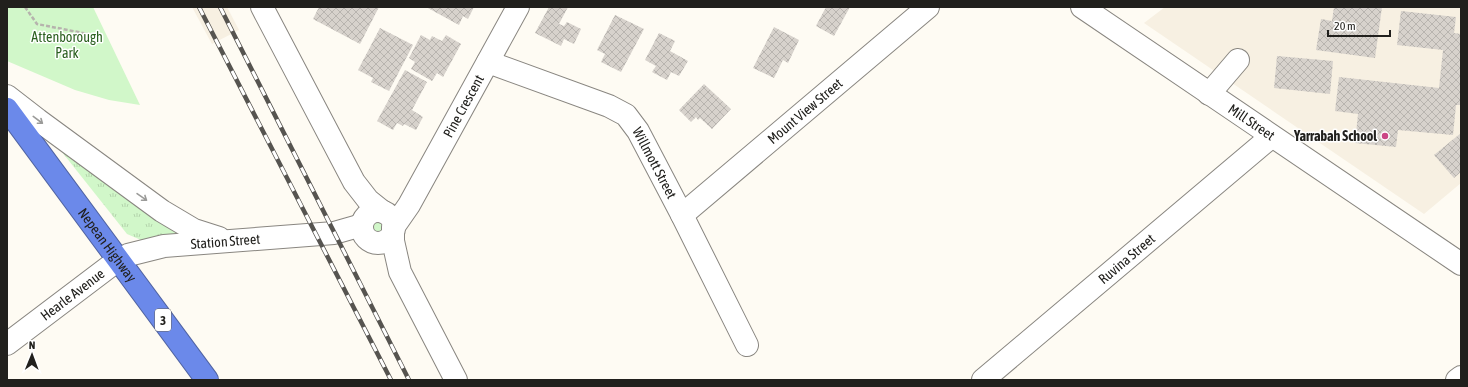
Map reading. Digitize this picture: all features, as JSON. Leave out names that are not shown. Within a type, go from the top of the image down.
[{"type":"highway","name":"Nepean Highway","points":[[7,109],[207,380]]},
{"type":"street","points":[[262,7],[354,182],[368,200],[389,221],[400,272]]},
{"type":"street","name":"Pine Crescent","points":[[389,221],[409,205],[518,7]]},
{"type":"street","name":"Mount View Street","points":[[682,215],[928,7]]},
{"type":"street","name":"Mill Street","points":[[1082,7],[1271,137],[1461,264]]},
{"type":"street","points":[[1209,94],[1238,60]]},
{"type":"street","name":"Willmott Street","points":[[488,62],[609,106],[626,115],[638,131],[747,345]]},
{"type":"street","points":[[7,96],[162,211],[194,230],[226,240]]},
{"type":"street","name":"Ruvina Street","points":[[983,380],[1271,137]]},
{"type":"street","points":[[354,182],[365,232],[400,272],[456,380]]},
{"type":"street","points":[[365,232],[369,213],[374,211],[389,221]]},
{"type":"street","points":[[365,232],[380,242],[385,241],[389,238],[389,221]]},
{"type":"street","name":"Station Street","points":[[118,260],[128,255],[164,246],[226,240],[365,232]]},
{"type":"street","name":"Hearle Avenue","points":[[7,344],[118,260]]},
{"type":"street","points":[[1457,380],[1461,377]]},
{"type":"path","points":[[25,7],[37,24],[88,34]]},
{"type":"shaded area","points":[[192,7],[227,7],[239,30],[212,44]]},
{"type":"shaded area","name":"Yarrabah School","points":[[1165,7],[1461,7],[1461,183],[1424,214],[1144,23]]},
{"type":"green space","name":"Attenborough Park","points":[[7,7],[93,7],[140,105],[109,100],[75,90],[7,61]]},
{"type":"green space","points":[[54,142],[195,238],[141,240],[127,234]]},
{"type":"green space","points":[[373,214],[385,215],[386,237],[382,239],[372,239],[365,233],[366,219]]},
{"type":"building","points":[[319,7],[379,7],[360,44],[313,19]]},
{"type":"building","points":[[426,7],[474,7],[468,19],[463,16],[459,25]]},
{"type":"building","points":[[549,7],[568,7],[559,24],[564,26],[567,22],[581,29],[574,44],[564,39],[561,46],[535,33]]},
{"type":"building","points":[[826,7],[850,7],[834,36],[816,26]]},
{"type":"building","points":[[1334,7],[1382,7],[1375,58],[1316,50],[1321,19],[1332,21]]},
{"type":"building","points":[[1401,11],[1456,17],[1454,33],[1461,34],[1461,105],[1456,105],[1453,135],[1398,130],[1396,147],[1355,143],[1358,114],[1335,111],[1339,77],[1439,88],[1443,50],[1397,45]]},
{"type":"building","points":[[615,15],[644,29],[621,72],[601,62],[605,54],[597,50]]},
{"type":"building","points":[[774,27],[799,40],[788,63],[783,60],[774,78],[753,68]]},
{"type":"building","points":[[380,28],[413,45],[389,91],[371,82],[373,78],[358,70]]},
{"type":"building","points":[[659,33],[675,41],[670,51],[688,61],[679,76],[671,72],[667,80],[652,72],[656,66],[645,60]]},
{"type":"building","points":[[421,35],[430,40],[432,36],[442,41],[446,35],[461,44],[443,77],[437,73],[432,81],[411,69],[415,62],[409,58]]},
{"type":"building","points":[[1277,56],[1333,61],[1330,94],[1274,88]]},
{"type":"building","points":[[405,70],[427,82],[412,110],[423,117],[416,130],[404,124],[403,126],[397,123],[393,130],[377,121]]},
{"type":"building","points":[[704,84],[731,109],[712,129],[700,118],[698,120],[696,117],[691,122],[679,110]]},
{"type":"building","points":[[1461,133],[1461,172],[1454,178],[1434,155]]},
{"type":"railway","points":[[199,7],[391,380]]},
{"type":"railway","points":[[220,7],[409,380]]},
{"type":"place","name":"Yarrabah School","points":[[1385,136]]}]
